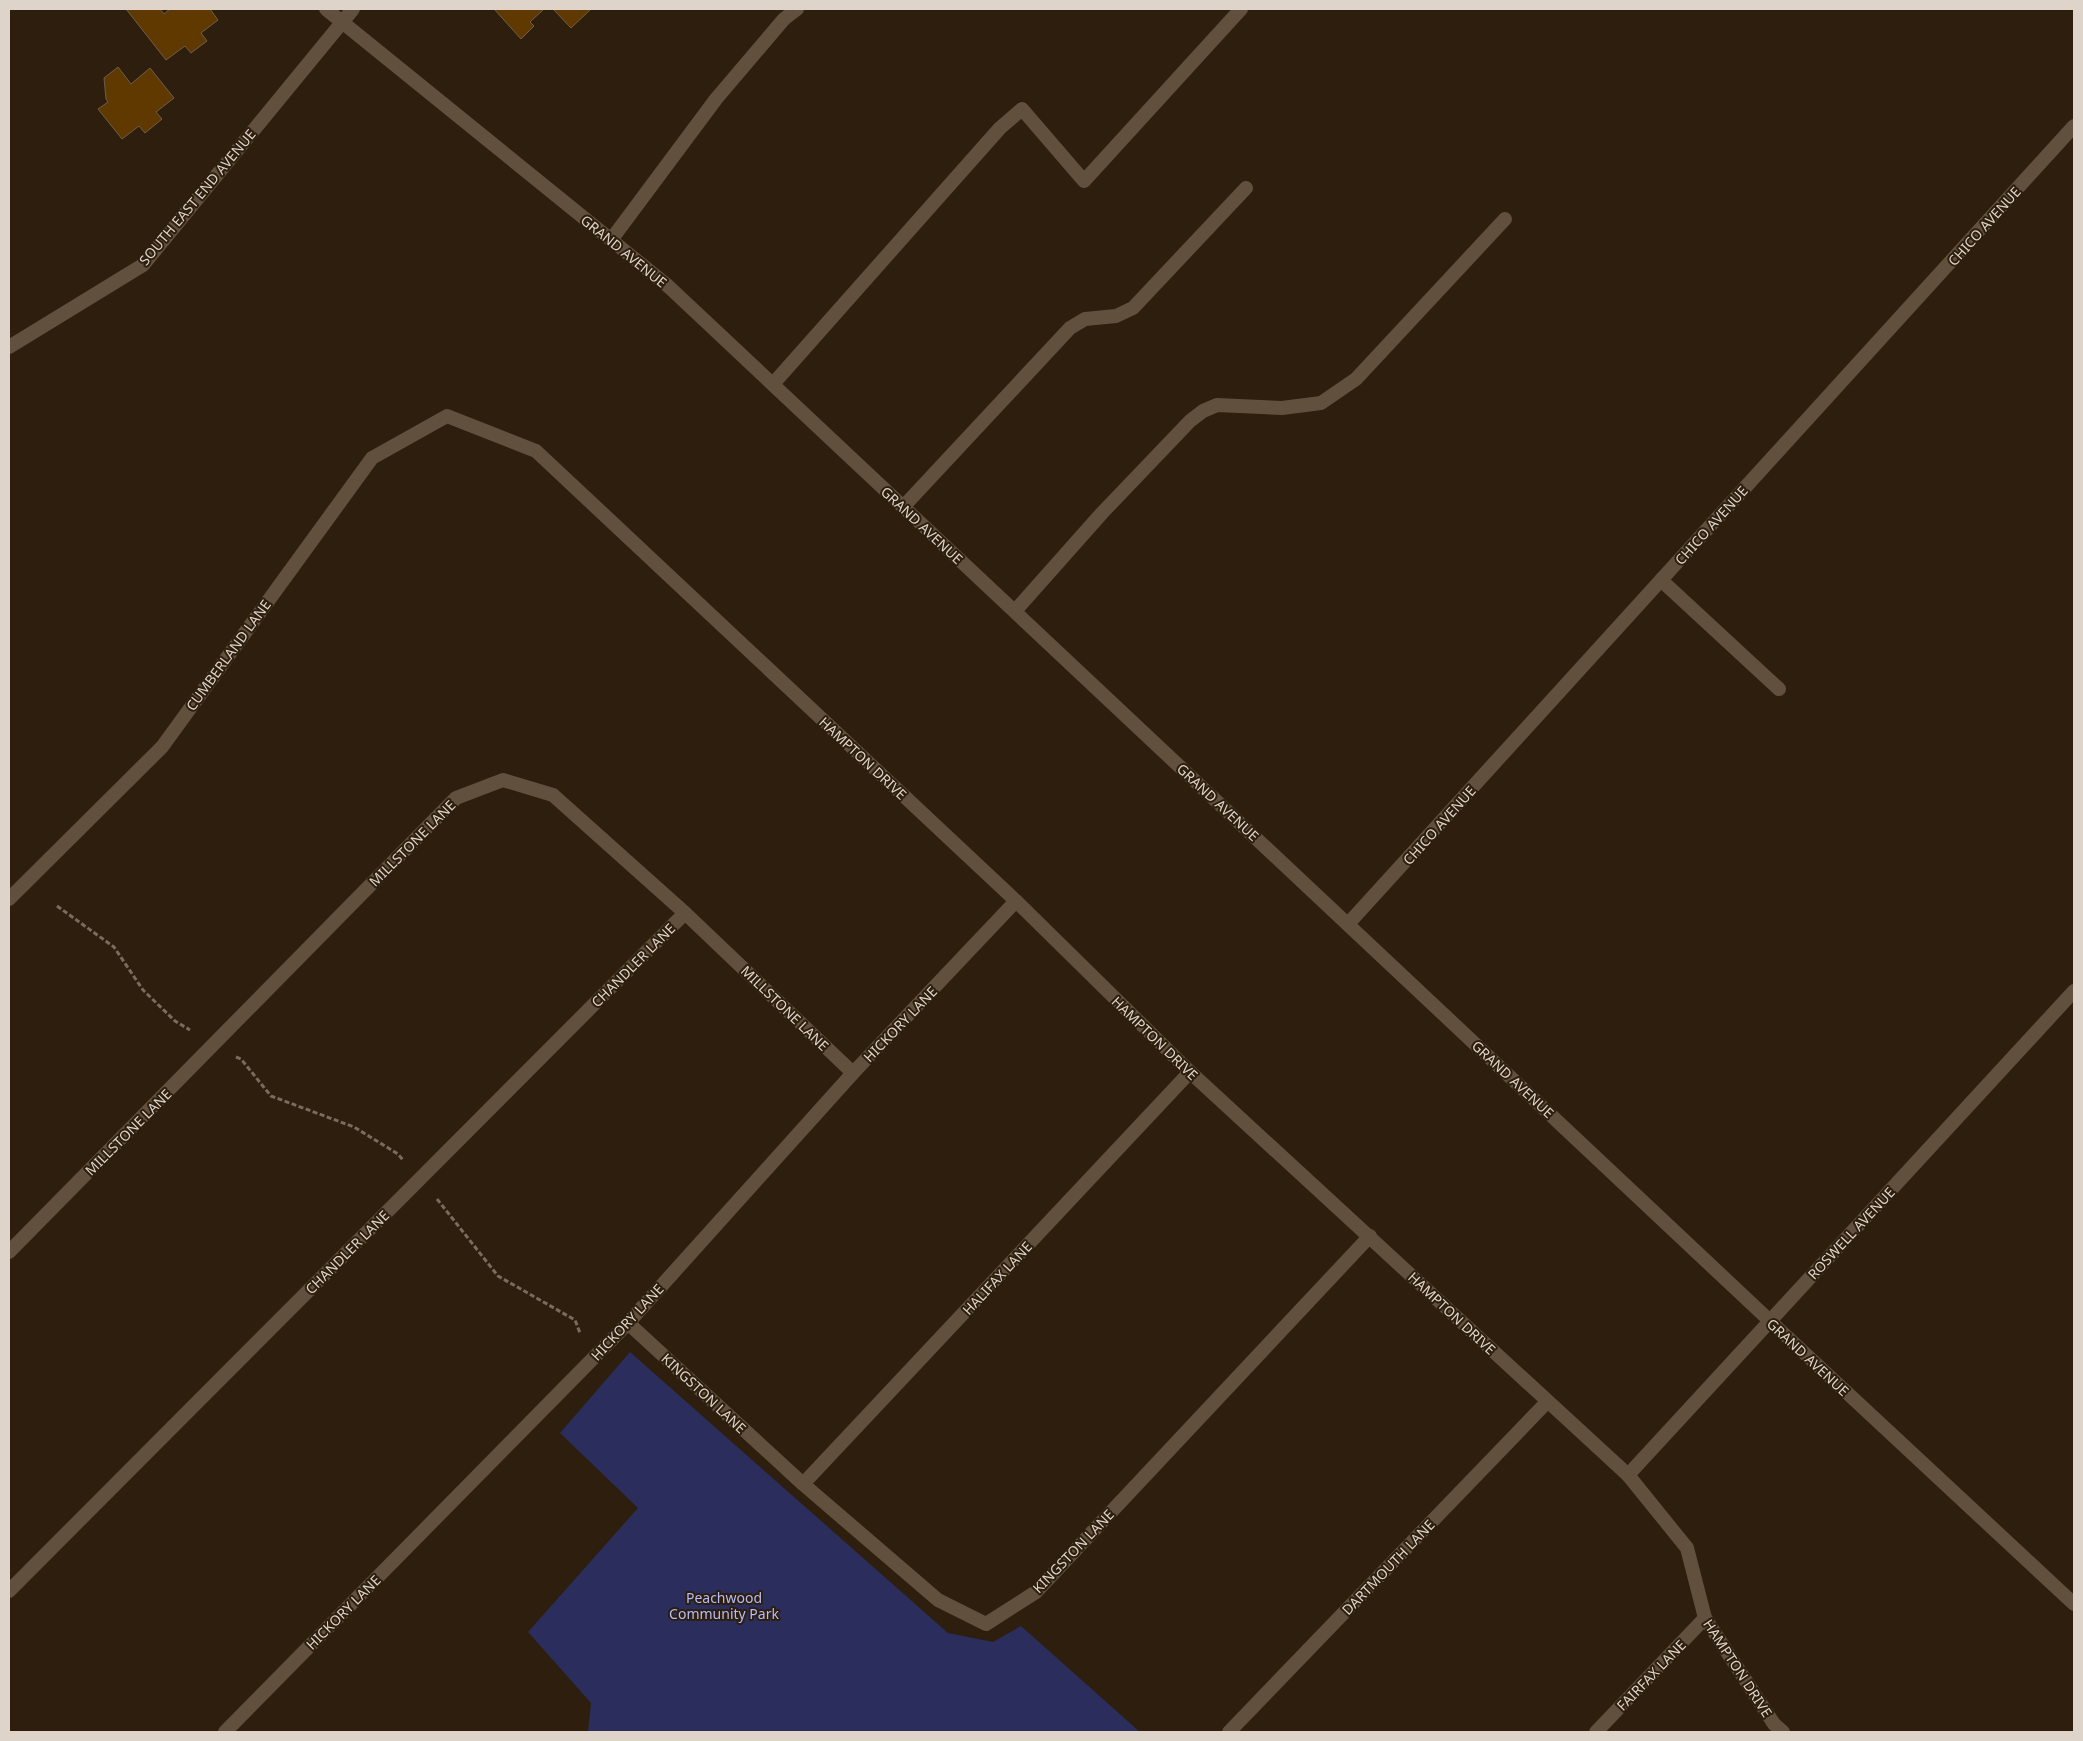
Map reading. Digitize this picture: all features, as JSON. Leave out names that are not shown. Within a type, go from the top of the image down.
[{"type":"street","name":"GRAND AVENUE","points":[[326,9],[668,286],[2074,1604]]},
{"type":"street","name":"SOUTH EAST END AVENUE","points":[[9,347],[143,265],[353,9]]},
{"type":"street","points":[[611,240],[716,99],[784,19],[797,9]]},
{"type":"street","points":[[773,384],[1000,128],[1022,109],[1084,181],[1241,9]]},
{"type":"street","name":"CHICO AVENUE","points":[[1348,924],[2074,126]]},
{"type":"street","points":[[903,506],[1070,328],[1086,319],[1116,316],[1133,308],[1246,188]]},
{"type":"street","points":[[1015,611],[1102,513],[1190,421],[1203,411],[1217,405],[1282,408],[1305,406],[1320,403],[1336,394],[1356,379],[1504,219]]},
{"type":"street","name":"CUMBERLAND LANE","points":[[9,899],[162,747],[372,458],[447,416]]},
{"type":"street","name":"HAMPTON DRIVE","points":[[447,416],[536,451],[1016,901],[1190,1072],[1628,1475],[1687,1548],[1705,1618],[1774,1724],[1783,1732]]},
{"type":"street","points":[[1662,580],[1779,689]]},
{"type":"street","name":"MILLSTONE LANE","points":[[9,1252],[456,798],[503,780],[553,796],[685,913],[853,1073]]},
{"type":"street","name":"HICKORY LANE","points":[[225,1732],[628,1323],[853,1073],[1016,901]]},
{"type":"street","name":"CHANDLER LANE","points":[[9,1591],[685,913]]},
{"type":"street","name":"ROSWELL AVENUE","points":[[1628,1475],[2074,990]]},
{"type":"street","name":"HALIFAX LANE","points":[[803,1484],[1190,1072]]},
{"type":"street","name":"KINGSTON LANE","points":[[628,1323],[803,1484],[938,1600],[986,1624],[1036,1592],[1370,1236]]},
{"type":"street","name":"DARTMOUTH LANE","points":[[1229,1732],[1547,1402]]},
{"type":"street","name":"FAIRFAX LANE","points":[[1596,1732],[1705,1618]]},
{"type":"path","points":[[57,906],[114,946],[143,990],[175,1021],[241,1059],[271,1096],[354,1127],[398,1154],[460,1226],[498,1276],[575,1320],[591,1360]]},
{"type":"green space","name":"Peachwood Community Park","points":[[630,1352],[948,1633],[993,1642],[1021,1626],[1140,1732],[588,1732],[591,1703],[528,1632],[638,1508],[560,1433]]},
{"type":"building","points":[[126,9],[160,9],[164,14],[170,9],[210,9],[218,20],[201,33],[207,41],[191,53],[185,46],[166,60]]},
{"type":"building","points":[[494,9],[544,9],[530,22],[534,26],[521,39]]},
{"type":"building","points":[[553,9],[591,9],[571,28]]},
{"type":"building","points":[[118,67],[131,84],[150,68],[174,98],[156,112],[162,119],[145,133],[139,126],[122,139],[98,109],[108,102],[104,78]]}]
